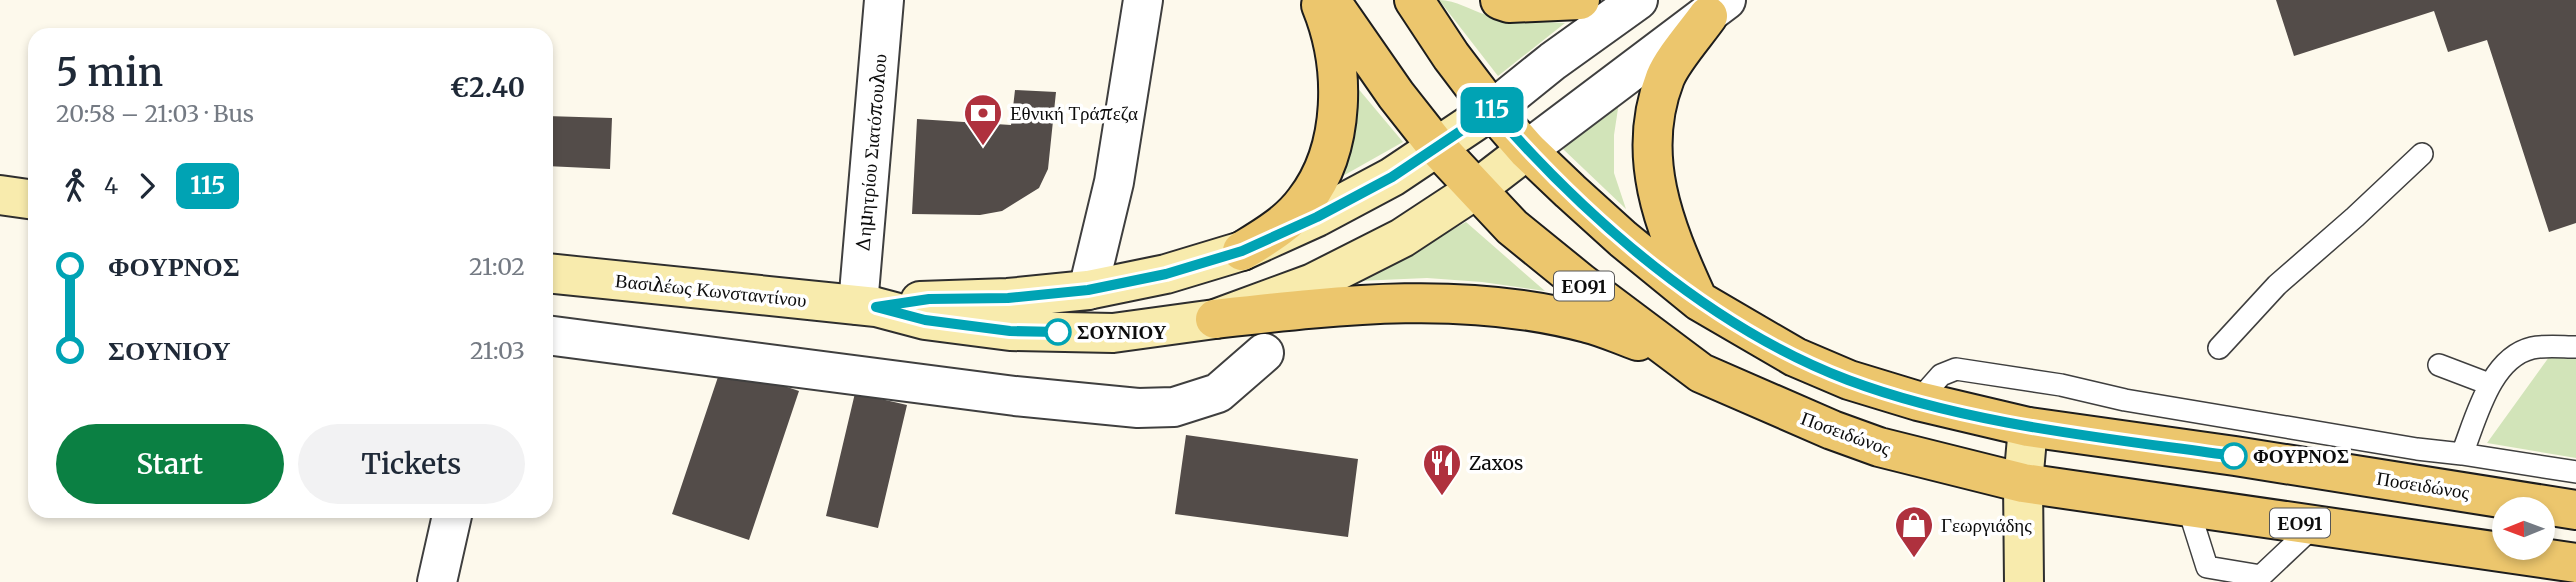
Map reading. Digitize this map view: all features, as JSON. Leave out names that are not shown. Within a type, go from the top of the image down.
[{"type":"main road","points":[[1242,251],[1275,230],[1304,203],[1324,173],[1338,110],[1335,61],[1319,0]]},
{"type":"main road","name":"ΕΟ91","points":[[1330,0],[1388,85],[1475,190]]},
{"type":"main road","name":"Ποσειδώνος","points":[[1414,0],[1451,56],[1527,150],[1623,239],[1699,301],[1795,357],[1849,380],[1918,401],[2028,427],[2262,460],[2576,510]]},
{"type":"main road","points":[[1500,0],[1509,3],[1580,0]]},
{"type":"main road","points":[[1699,301],[1658,198],[1651,144],[1665,77],[1717,8]]},
{"type":"main road","name":"Βασιλέως Κωνσταντίνου","points":[[867,306],[929,299],[1008,298],[1088,290],[1166,274],[1242,251],[1317,217],[1392,177],[1492,110]]},
{"type":"main road","name":"Βασιλέως Κωνσταντίνου","points":[[553,274],[867,306],[925,320],[1010,331],[1113,334],[1215,319],[1313,284],[1424,225],[1527,150]]},
{"type":"main road","name":"Ποσειδώνος","points":[[1475,190],[1512,227],[1580,283],[1701,373],[1819,425],[1879,447],[2023,483],[2576,563]]},
{"type":"main road","points":[[0,195],[28,199]]},
{"type":"main road","points":[[1215,319],[1390,302],[1457,303],[1588,323],[1639,341],[1701,373]]},
{"type":"main road","points":[[2024,582],[2023,483],[2028,427]]},
{"type":"street","name":"Δημητρίου Σιατόπουλου","points":[[867,306],[884,0]]},
{"type":"street","points":[[1088,290],[1114,182],[1143,0]]},
{"type":"street","points":[[1492,110],[1553,61],[1639,0]]},
{"type":"street","points":[[1527,150],[1717,8]]},
{"type":"street","points":[[553,336],[1015,396],[1138,408],[1174,407],[1218,393],[1264,353]]},
{"type":"street","points":[[437,582],[451,518]]},
{"type":"lane","points":[[2219,348],[2277,285],[2422,154]]},
{"type":"lane","points":[[2462,454],[2489,384],[2504,365],[2531,348],[2576,347]]},
{"type":"lane","points":[[2439,365],[2489,384]]},
{"type":"lane","points":[[1918,401],[1941,375],[1956,369],[2001,378],[2061,385],[2125,400],[2417,449],[2576,472]]},
{"type":"lane","points":[[2188,507],[2207,567],[2261,576],[2315,525]]},
{"type":"green space","points":[[1439,0],[1496,17],[1565,23],[1498,76]]},
{"type":"green space","points":[[1356,86],[1403,142],[1341,177],[1354,128]]},
{"type":"green space","points":[[1619,102],[1614,135],[1614,173],[1626,209],[1563,149]]},
{"type":"green space","points":[[1466,222],[1545,291],[1427,278],[1358,281]]},
{"type":"green space","points":[[2562,339],[2576,341],[2576,458],[2487,443]]},
{"type":"building","points":[[2276,0],[2576,0],[2576,223],[2549,232],[2487,40],[2448,52],[2434,11],[2294,56]]},
{"type":"building","name":"Εθνική Τράπεζα","points":[[1015,90],[1056,92],[1048,169],[1039,188],[1002,211],[980,215],[912,214],[917,119],[1011,125]]},
{"type":"building","points":[[553,116],[612,118],[610,169],[553,166]]},
{"type":"building","points":[[722,365],[799,391],[749,540],[672,514]]},
{"type":"building","points":[[855,393],[907,405],[878,528],[826,516]]},
{"type":"building","points":[[1186,435],[1358,459],[1348,537],[1175,514]]},
{"type":"bus line","name":"115","points":[[1058,332],[1010,331],[925,320],[876,307],[929,299],[1008,298],[1088,290],[1166,274],[1242,251],[1317,217],[1392,177],[1492,110],[1527,150],[1570,191],[1623,239],[1699,301],[1795,357],[1868,386],[1918,401],[2028,427],[2234,456]]},
{"type":"place","name":"Εθνική Τράπεζα","points":[[983,147]]},
{"type":"place","name":"ΣΟΥΝΙΟΥ","points":[[1058,332]]},
{"type":"place","name":"ΦΟΥΡΝΟΣ","points":[[2234,456]]},
{"type":"place","name":"Zaxos","points":[[1442,497]]},
{"type":"place","name":"Γεωργιάδης","points":[[1914,559]]}]
